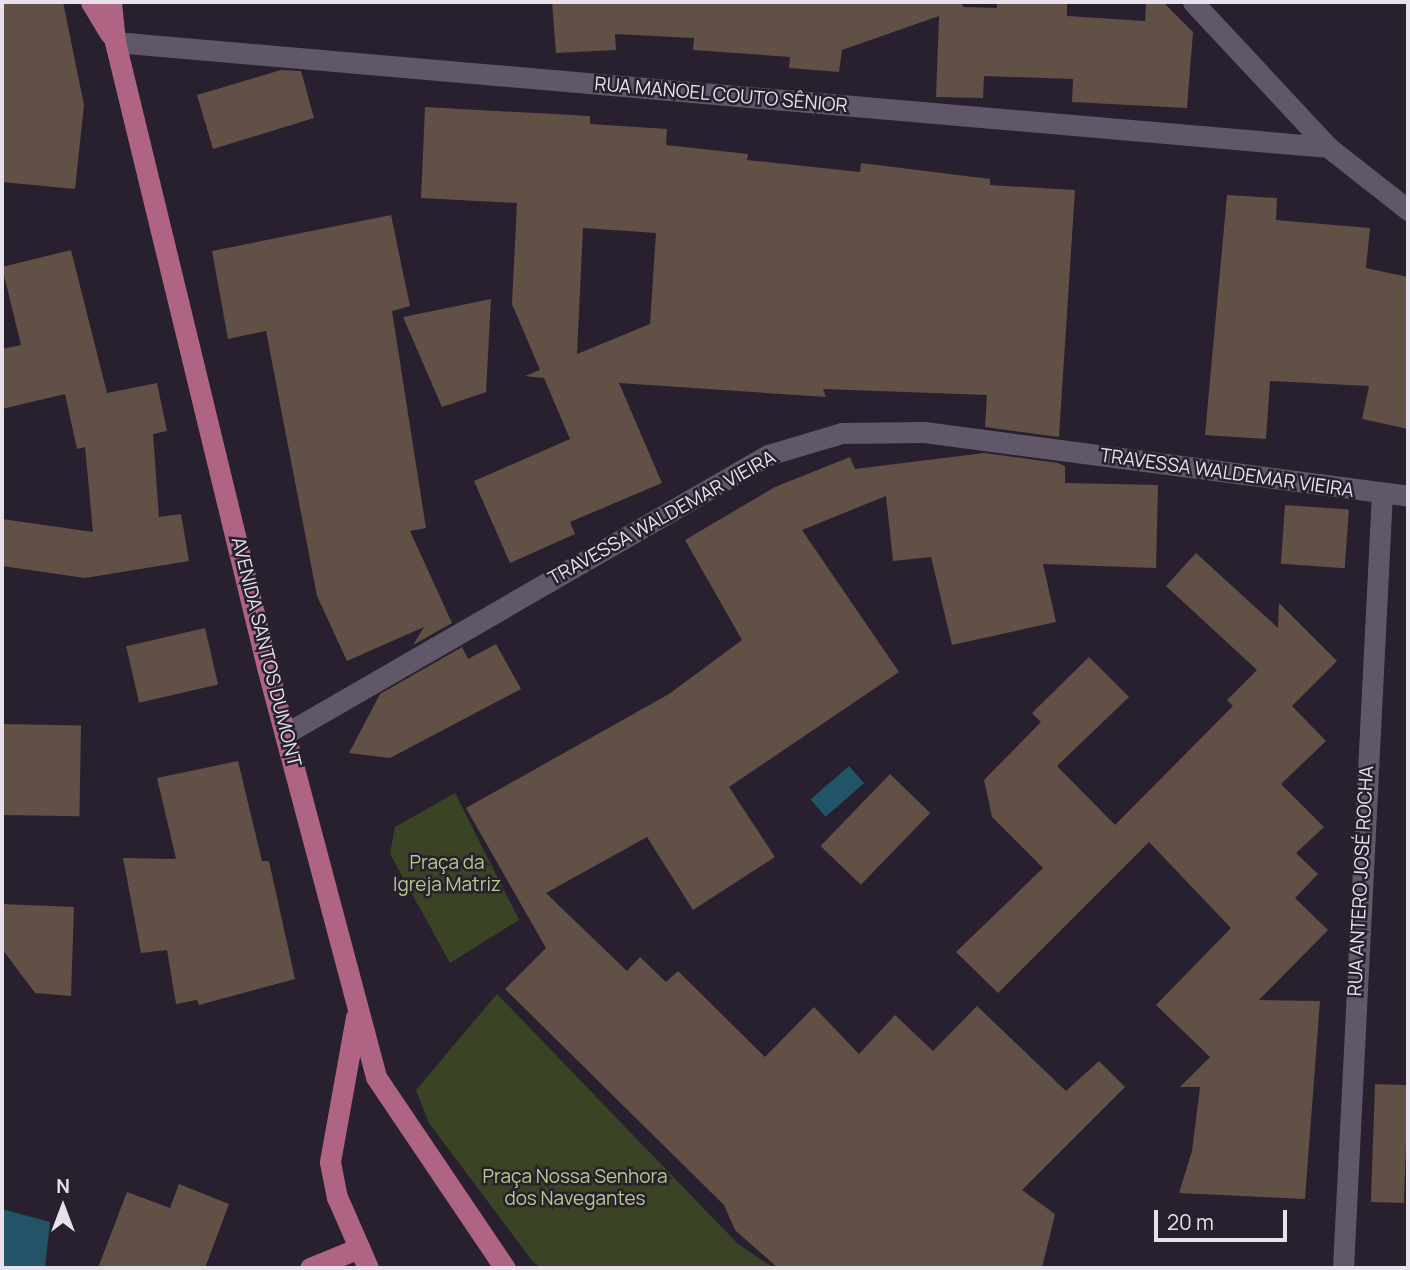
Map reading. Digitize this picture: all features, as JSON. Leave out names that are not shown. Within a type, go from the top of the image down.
[{"type":"main road","points":[[91,2],[115,42]]},
{"type":"main road","name":"AVENIDA SANTOS DUMONT","points":[[111,2],[115,42],[285,734],[376,1077],[505,1268]]},
{"type":"main road","points":[[357,1011],[330,1162],[368,1268]]},
{"type":"main road","points":[[310,1268],[359,1248]]},
{"type":"street","points":[[1193,2],[1328,147],[1408,210]]},
{"type":"street","name":"RUA MANOEL COUTO SÊNIOR","points":[[115,42],[1328,147]]},
{"type":"street","name":"TRAVESSA WALDEMAR VIEIRA","points":[[285,734],[768,455],[842,433],[924,432],[1408,496]]},
{"type":"street","name":"RUA ANTERO JOSÉ ROCHA","points":[[1343,1268],[1382,494]]},
{"type":"green space","name":"Praça da Igreja Matriz","points":[[455,793],[519,920],[450,963],[390,854],[395,827]]},
{"type":"green space","name":"Praça Nossa Senhora dos Navegantes","points":[[497,994],[738,1244],[774,1268],[541,1268],[533,1262],[429,1123],[416,1090]]},
{"type":"water","points":[[849,766],[864,783],[826,817],[811,799]]},
{"type":"water","points":[[2,1209],[50,1222],[45,1268],[2,1268]]},
{"type":"building","points":[[2,2],[63,2],[84,105],[75,189],[2,182]]},
{"type":"building","points":[[552,2],[962,2],[963,7],[997,8],[997,2],[1067,2],[1067,16],[1145,21],[1146,2],[1163,2],[1193,32],[1187,108],[1072,102],[1073,79],[984,76],[983,98],[936,97],[939,16],[842,50],[839,72],[789,68],[790,57],[693,50],[694,38],[615,34],[616,50],[556,53]]},
{"type":"building","points":[[281,70],[301,71],[314,118],[213,149],[197,95]]},
{"type":"building","points":[[425,107],[590,116],[590,124],[667,129],[666,145],[748,154],[747,160],[860,172],[861,163],[990,179],[990,185],[1075,190],[1059,437],[985,427],[987,395],[823,389],[826,397],[619,383],[662,483],[570,522],[575,534],[510,563],[474,481],[570,439],[544,378],[525,376],[540,370],[512,304],[517,203],[421,198]],"holes":[[[583,228],[656,233],[650,324],[577,354]]]},
{"type":"building","points":[[1227,195],[1277,198],[1276,220],[1370,228],[1366,268],[1408,277],[1408,429],[1362,419],[1369,386],[1270,381],[1266,439],[1205,435]]},
{"type":"building","points":[[391,215],[410,306],[392,311],[426,528],[410,531],[452,623],[413,645],[424,627],[347,661],[317,596],[266,331],[228,339],[212,251]]},
{"type":"building","points":[[71,250],[107,393],[157,383],[167,431],[153,434],[159,517],[181,514],[189,561],[85,578],[2,566],[2,519],[93,532],[85,447],[77,449],[65,394],[2,409],[2,349],[21,345],[2,267]]},
{"type":"building","points":[[491,299],[486,392],[442,407],[403,317]]},
{"type":"building","points":[[984,453],[1058,463],[1065,466],[1065,483],[1158,485],[1156,568],[1043,564],[1056,622],[952,645],[931,557],[893,561],[886,496],[802,530],[899,672],[729,787],[775,857],[693,910],[647,837],[546,893],[627,971],[640,957],[666,982],[678,971],[765,1057],[814,1007],[859,1054],[895,1015],[933,1051],[977,1006],[1066,1091],[1099,1061],[1125,1087],[1022,1190],[1055,1214],[1042,1268],[778,1268],[735,1230],[724,1205],[505,989],[546,948],[466,808],[669,694],[742,640],[685,540],[775,487],[850,457],[855,469]]},
{"type":"building","points":[[1285,505],[1349,509],[1345,568],[1281,564]]},
{"type":"building","points":[[1196,553],[1278,628],[1279,603],[1337,661],[1292,706],[1326,741],[1281,784],[1324,827],[1296,853],[1318,874],[1295,898],[1328,930],[1259,1000],[1320,1001],[1305,1199],[1179,1193],[1192,1151],[1200,1087],[1180,1087],[1210,1057],[1156,1005],[1231,928],[1149,842],[998,993],[956,952],[1043,868],[992,817],[984,780],[1041,722],[1032,713],[1089,657],[1129,697],[1057,766],[1115,825],[1233,706],[1227,700],[1257,670],[1166,586]]},
{"type":"building","points":[[205,628],[218,685],[139,703],[126,646]]},
{"type":"building","points":[[496,644],[521,689],[390,758],[349,753],[380,694],[462,647],[468,659]]},
{"type":"building","points":[[2,724],[81,725],[79,816],[2,815]]},
{"type":"building","points":[[238,761],[262,861],[269,861],[295,979],[199,1005],[197,1000],[176,1004],[167,950],[141,953],[123,858],[176,859],[157,778]]},
{"type":"building","points":[[890,774],[930,813],[861,885],[821,846]]},
{"type":"building","points":[[2,904],[74,907],[71,996],[35,993],[2,949]]},
{"type":"building","points":[[1375,1084],[1408,1085],[1404,1203],[1371,1202]]},
{"type":"building","points":[[179,1184],[229,1204],[205,1268],[98,1268],[127,1192],[170,1208]]}]
